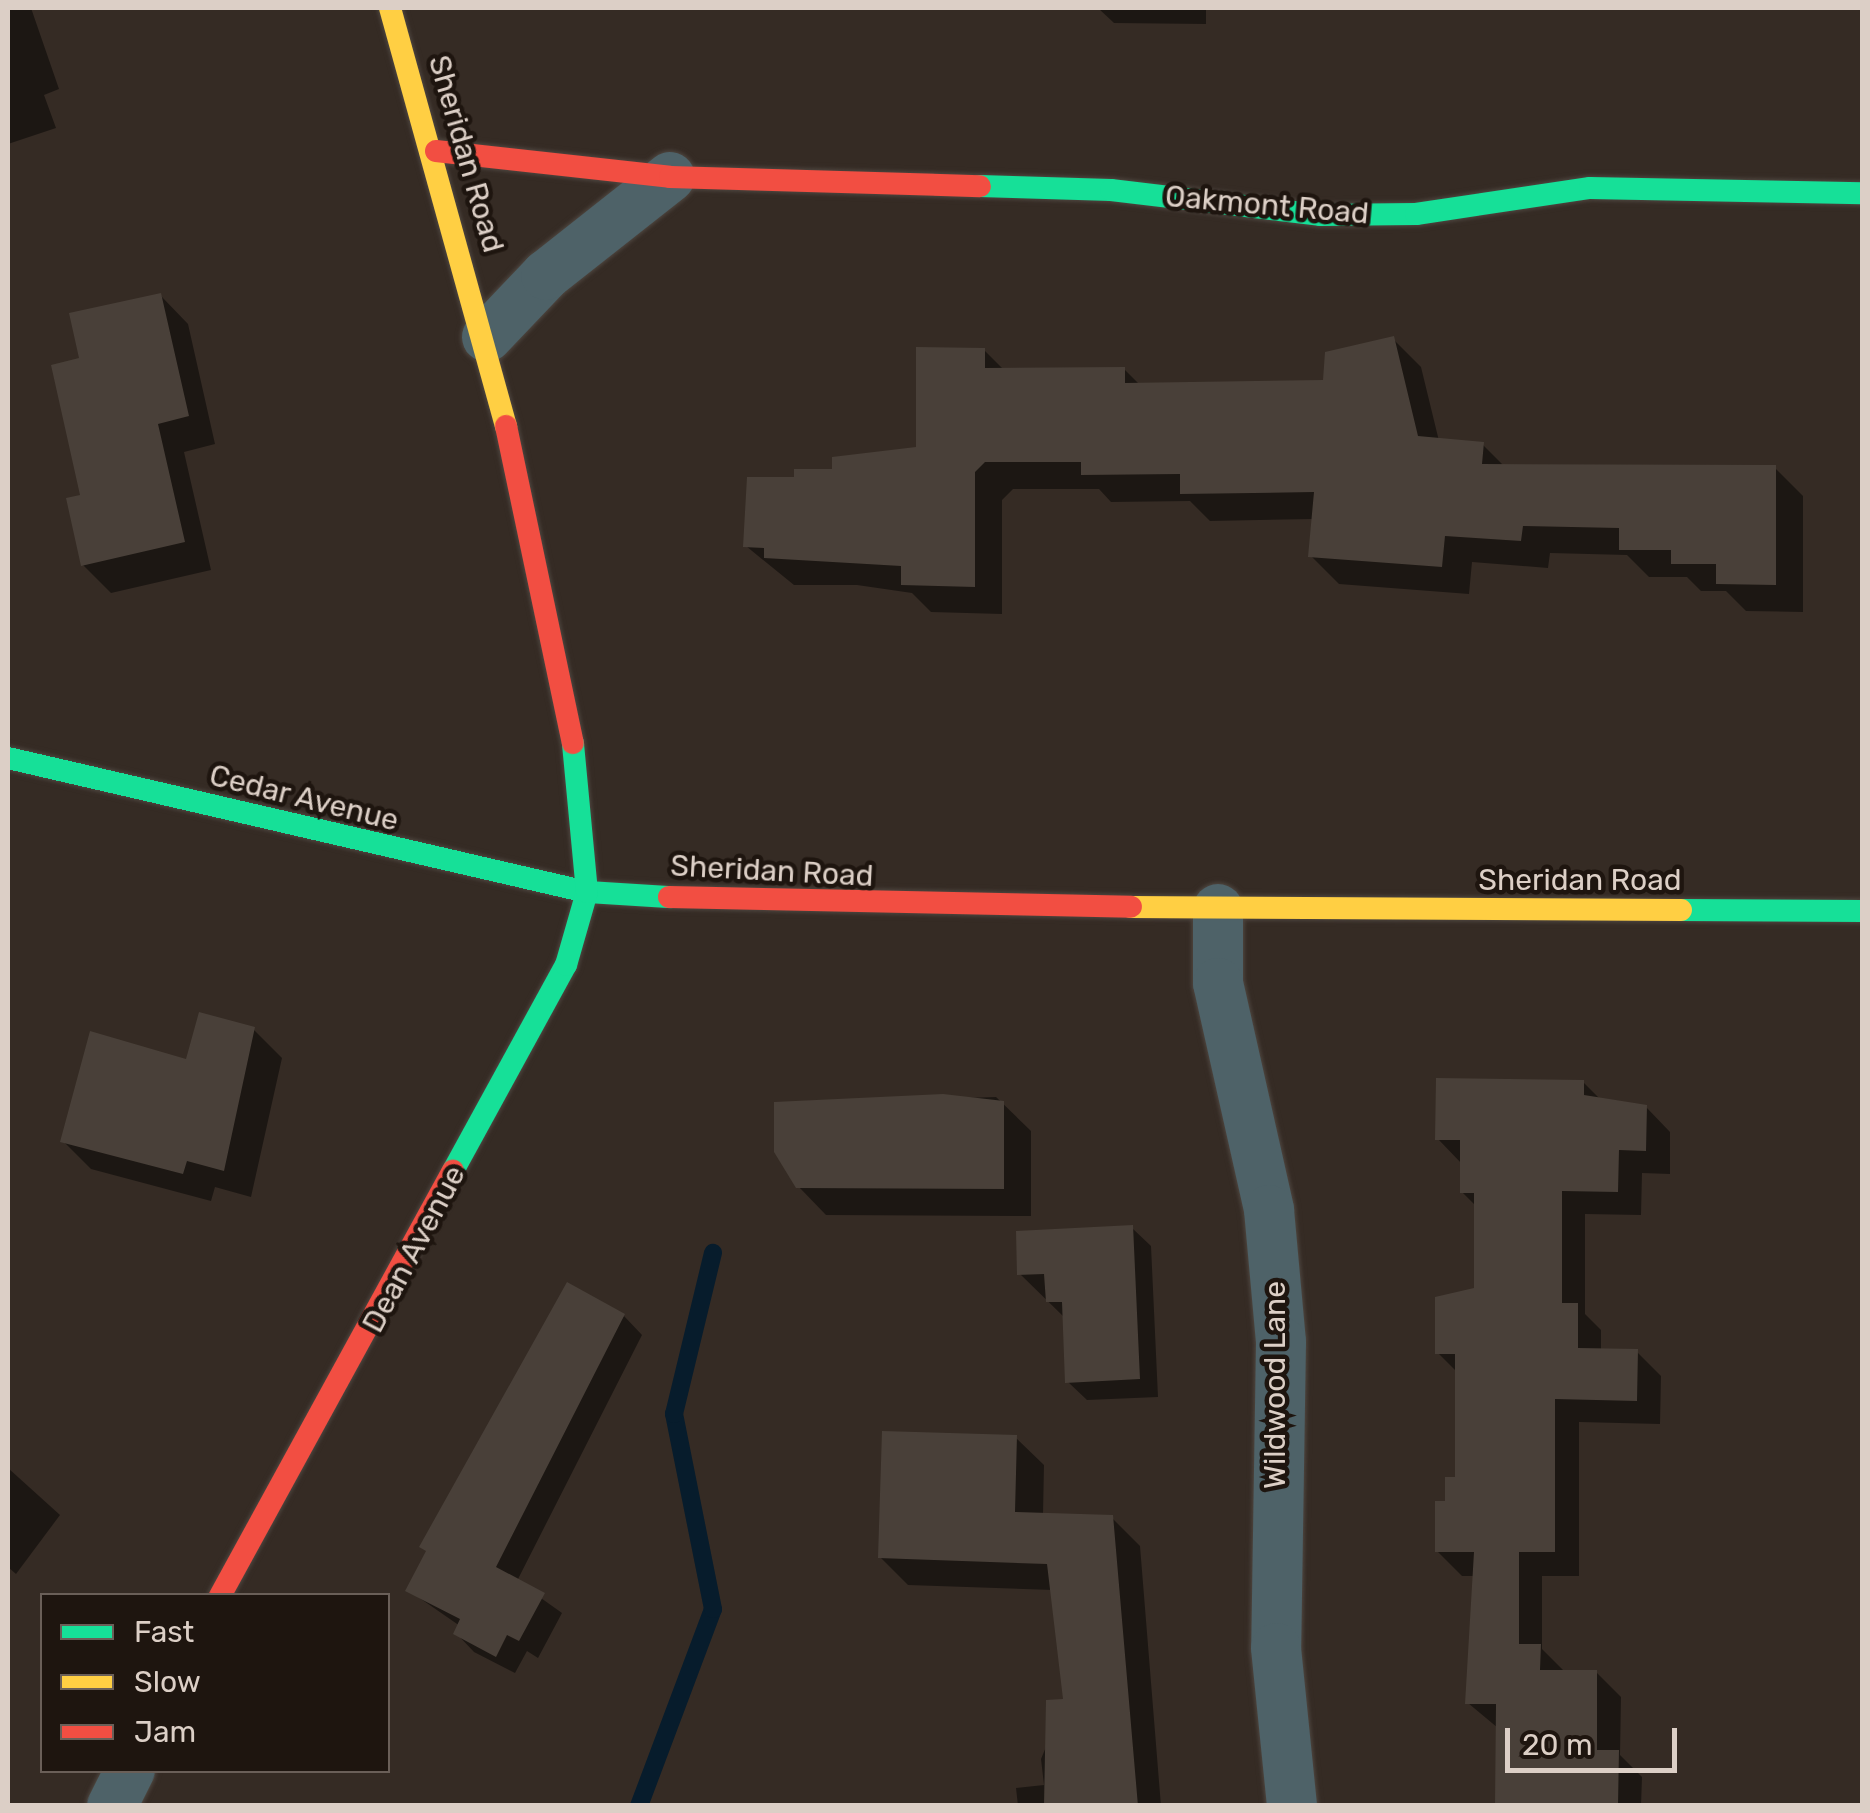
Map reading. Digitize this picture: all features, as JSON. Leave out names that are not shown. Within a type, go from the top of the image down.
[{"type":"street","name":"Sheridan Road","points":[[390,8],[436,151],[487,337],[583,788],[588,892],[824,906],[1862,912]]},
{"type":"street","name":"Oakmont Road","points":[[436,151],[670,177],[1111,190],[1320,215],[1416,214],[1590,188],[1862,193]]},
{"type":"street","points":[[487,337],[546,275],[670,177]]},
{"type":"street","name":"Cedar Avenue","points":[[8,758],[588,892]]},
{"type":"street","name":"Dean Avenue","points":[[222,1593],[277,1486],[322,1422],[566,965],[588,892]]},
{"type":"street","name":"Wildwood Lane","points":[[1218,909],[1218,982],[1269,1210],[1281,1342],[1276,1648],[1292,1806]]},
{"type":"street","points":[[112,1806],[128,1773]]},
{"type":"building","points":[[161,293],[189,416],[158,424],[185,542],[81,566],[66,498],[80,495],[51,365],[79,358],[69,313]]},
{"type":"building","points":[[1394,336],[1418,436],[1484,442],[1482,464],[1776,465],[1776,585],[1716,584],[1716,564],[1671,564],[1671,550],[1619,550],[1619,528],[1523,526],[1521,541],[1445,536],[1442,567],[1308,557],[1314,492],[1180,494],[1180,474],[1081,475],[1081,462],[985,462],[975,472],[975,587],[901,585],[901,566],[764,558],[764,548],[743,547],[747,477],[794,477],[794,469],[832,469],[832,457],[916,447],[916,347],[985,348],[985,368],[1125,367],[1125,383],[1323,380],[1325,352]]},
{"type":"building","points":[[199,1012],[255,1027],[224,1171],[187,1161],[183,1174],[60,1142],[90,1031],[186,1059]]},
{"type":"building","points":[[1436,1078],[1584,1080],[1584,1095],[1647,1105],[1646,1151],[1619,1150],[1618,1192],[1562,1191],[1562,1303],[1578,1303],[1578,1348],[1638,1349],[1637,1401],[1555,1399],[1555,1552],[1519,1552],[1519,1644],[1541,1644],[1540,1670],[1597,1670],[1597,1750],[1619,1750],[1618,1806],[1495,1806],[1496,1704],[1465,1704],[1474,1552],[1435,1552],[1435,1501],[1445,1501],[1445,1477],[1455,1477],[1455,1354],[1435,1354],[1435,1297],[1474,1288],[1474,1193],[1460,1193],[1460,1140],[1435,1140]]},
{"type":"building","points":[[943,1094],[1004,1101],[1004,1189],[796,1188],[774,1152],[774,1102]]},
{"type":"building","points":[[1133,1225],[1140,1379],[1065,1383],[1062,1302],[1046,1302],[1044,1274],[1017,1275],[1016,1231]]},
{"type":"building","points":[[567,1282],[625,1314],[496,1567],[545,1593],[519,1641],[507,1635],[496,1657],[453,1634],[460,1619],[405,1591],[426,1551],[419,1547]]},
{"type":"building","points":[[882,1431],[1017,1435],[1015,1512],[1113,1515],[1138,1806],[1044,1806],[1046,1700],[1063,1699],[1047,1564],[878,1558]]},
{"type":"waterway","points":[[639,1806],[713,1609],[674,1414],[713,1253]]},
{"type":"traffic: fast","points":[[980,186],[1111,190],[1320,215],[1416,214],[1590,188],[1862,193]]},
{"type":"traffic: fast","points":[[453,1171],[566,965],[587,892],[573,743]]},
{"type":"traffic: fast","points":[[8,758],[587,892],[669,897]]},
{"type":"traffic: fast","points":[[1681,910],[1862,911]]},
{"type":"traffic: slow","points":[[390,8],[506,426]]},
{"type":"traffic: slow","points":[[1131,907],[1681,910]]},
{"type":"traffic: jam","points":[[436,151],[670,177],[980,186]]},
{"type":"traffic: jam","points":[[506,426],[573,743]]},
{"type":"traffic: jam","points":[[669,897],[1131,907]]},
{"type":"traffic: jam","points":[[222,1593],[453,1171]]}]
